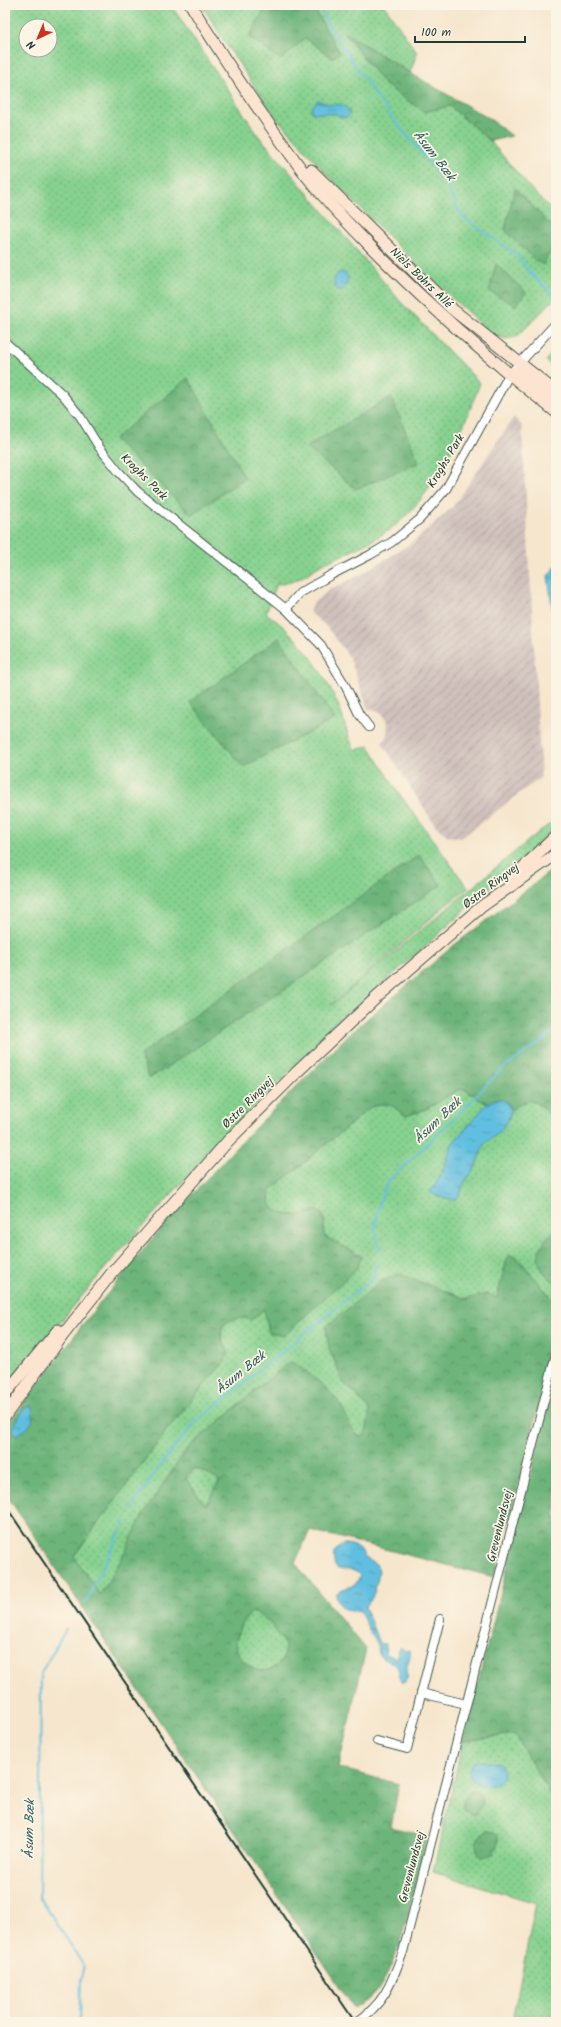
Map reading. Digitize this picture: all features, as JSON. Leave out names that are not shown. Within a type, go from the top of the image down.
[{"type":"street","name":"Niels Bohrs Allé","points":[[191,5],[217,48],[316,186],[373,249],[442,317],[509,375],[556,412]]},
{"type":"street","name":"Niels Bohrs Allé","points":[[286,146],[452,309],[520,361],[556,392]]},
{"type":"street","points":[[373,249],[383,254],[430,298],[501,359],[511,363],[520,361]]},
{"type":"street","name":"Kroghs Park","points":[[286,609],[300,593],[331,575],[370,556],[392,542],[420,519],[446,489],[509,375],[520,361],[556,323]]},
{"type":"street","name":"Kroghs Park","points":[[5,342],[62,395],[80,416],[99,447],[119,472],[138,492],[286,609],[321,645],[346,687],[359,714],[369,727]]},
{"type":"street","points":[[509,375],[515,372],[525,376],[556,401]]},
{"type":"street","points":[[481,907],[556,836]]},
{"type":"street","name":"Østre Ringvej","points":[[5,1416],[63,1335],[111,1274],[228,1141],[298,1071],[376,998],[481,907],[556,854]]},
{"type":"street","points":[[544,863],[556,857]]},
{"type":"street","points":[[5,1394],[64,1324],[111,1274]]},
{"type":"street","name":"Grevenlundsvej","points":[[357,2022],[379,2005],[390,1986],[403,1952],[556,1354]]},
{"type":"street","points":[[377,1741],[407,1749],[440,1619]]},
{"type":"street","points":[[421,1693],[466,1704]]},
{"type":"shaded area","points":[[514,417],[522,426],[541,777],[461,838],[448,836],[435,825],[382,743],[387,736],[388,722],[379,711],[368,709],[350,658],[326,626],[309,612],[314,602],[331,589],[360,575],[413,542],[453,507]]},
{"type":"green space","points":[[5,5],[171,5],[258,135],[401,302],[480,383],[457,440],[448,458],[426,493],[413,509],[389,530],[371,541],[321,565],[295,581],[277,584],[266,613],[289,632],[318,667],[333,693],[355,750],[369,746],[398,792],[468,888],[445,906],[330,1006],[540,831],[556,820],[556,829],[331,1030],[214,1147],[107,1266],[5,1389]]},
{"type":"green space","points":[[202,5],[384,5],[417,53],[410,73],[346,33],[424,112],[450,106],[490,141],[532,190],[556,214],[556,297],[517,337],[505,339],[490,333],[423,271],[329,177],[274,115],[227,46]]},
{"type":"green space","points":[[267,5],[312,5],[340,53],[332,58],[305,38],[281,60],[249,37]]},
{"type":"green space","points":[[344,32],[410,73],[490,119],[512,136],[490,141],[450,106],[424,112],[384,84]]},
{"type":"green space","points":[[515,188],[556,231],[556,241],[543,265],[534,259],[505,230]]},
{"type":"green space","points":[[496,264],[526,292],[516,306],[489,291]]},
{"type":"green space","points":[[556,346],[556,370],[546,361]]},
{"type":"green space","points":[[188,378],[245,478],[191,515],[114,439]]},
{"type":"green space","points":[[391,397],[419,463],[356,489],[306,447]]},
{"type":"green space","points":[[279,638],[335,719],[243,767],[190,702]]},
{"type":"green space","points":[[419,855],[441,885],[149,1079],[140,1055]]},
{"type":"green space","points":[[556,867],[556,1120],[535,1102],[525,1102],[511,1110],[507,1103],[493,1100],[487,1104],[464,1089],[458,1090],[426,1109],[406,1116],[390,1105],[377,1105],[371,1107],[271,1190],[269,1200],[273,1207],[280,1213],[293,1215],[318,1211],[321,1213],[324,1219],[324,1236],[362,1256],[357,1268],[284,1336],[269,1333],[264,1309],[251,1320],[241,1318],[226,1323],[221,1331],[221,1337],[229,1354],[169,1427],[74,1556],[100,1595],[121,1560],[143,1514],[187,1449],[284,1366],[292,1362],[328,1389],[340,1405],[350,1425],[356,1433],[360,1437],[366,1435],[370,1410],[341,1380],[329,1348],[326,1327],[381,1281],[399,1274],[466,1299],[488,1294],[497,1298],[508,1255],[516,1257],[556,1303],[555,1343],[494,1577],[310,1530],[295,1563],[366,1649],[338,1768],[399,1784],[391,1827],[427,1836],[413,1897],[399,1945],[391,1966],[382,1984],[372,1996],[354,2008],[5,1493],[5,1428],[87,1319],[162,1227],[242,1141],[346,1037],[453,946]],"holes":[[[194,1469],[200,1470],[220,1481],[206,1505],[186,1479],[187,1475]],[[252,1612],[263,1617],[270,1623],[284,1643],[285,1653],[280,1663],[266,1671],[259,1671],[250,1667],[240,1656],[237,1650],[236,1643],[239,1630]]]},
{"type":"green space","points":[[464,1089],[487,1104],[452,1144],[442,1174],[433,1188],[437,1196],[454,1200],[459,1196],[464,1183],[474,1170],[484,1144],[508,1119],[511,1110],[525,1102],[535,1102],[556,1120],[556,1229],[544,1240],[544,1272],[556,1283],[556,1303],[517,1257],[508,1255],[497,1298],[488,1294],[466,1299],[399,1274],[329,1348],[341,1380],[370,1410],[366,1435],[360,1437],[352,1431],[346,1415],[292,1362],[284,1366],[187,1449],[100,1595],[74,1556],[169,1427],[223,1363],[228,1349],[223,1340],[223,1326],[230,1320],[236,1318],[255,1318],[264,1308],[362,1256],[324,1236],[324,1216],[318,1211],[293,1215],[280,1213],[273,1207],[269,1200],[271,1190],[371,1107],[382,1104],[390,1105],[406,1116],[426,1109],[458,1090]]},
{"type":"green space","points":[[556,1229],[556,1283],[542,1270],[538,1256],[543,1243]]},
{"type":"green space","points":[[556,1376],[556,1805],[515,1734],[463,1741]]},
{"type":"green space","points":[[194,1469],[200,1470],[220,1480],[206,1505],[186,1479]]},
{"type":"green space","points":[[252,1612],[263,1617],[270,1623],[284,1643],[285,1653],[280,1663],[266,1671],[259,1671],[250,1667],[240,1656],[237,1650],[236,1643],[239,1630]]},
{"type":"green space","points":[[515,1734],[556,1805],[556,2019],[513,2016],[536,1903],[433,1872],[463,1741]]},
{"type":"green space","points":[[471,1791],[477,1792],[481,1796],[483,1804],[478,1812],[473,1815],[463,1810],[463,1801]]},
{"type":"green space","points":[[487,1831],[498,1836],[498,1843],[493,1854],[482,1857],[476,1846],[480,1836]]},
{"type":"water","points":[[318,100],[326,104],[338,104],[343,106],[350,114],[346,118],[340,117],[336,114],[312,113],[312,107]]},
{"type":"water","points":[[343,272],[348,277],[347,284],[343,290],[338,290],[335,287],[334,280],[338,273]]},
{"type":"water","points":[[556,566],[556,635],[548,576]]},
{"type":"water","points":[[501,1099],[507,1103],[511,1110],[508,1119],[500,1132],[484,1144],[474,1170],[464,1183],[459,1196],[454,1200],[437,1196],[430,1192],[442,1174],[452,1144],[487,1104],[493,1100]]},
{"type":"water","points":[[31,1405],[33,1415],[31,1423],[26,1429],[17,1435],[14,1432],[13,1427],[25,1408]]},
{"type":"water","points":[[343,1544],[351,1545],[360,1549],[365,1558],[376,1564],[379,1570],[373,1595],[365,1607],[379,1643],[386,1644],[385,1654],[396,1658],[398,1656],[397,1650],[399,1648],[402,1648],[405,1651],[410,1650],[410,1656],[406,1669],[406,1673],[408,1675],[405,1682],[402,1683],[400,1680],[398,1668],[379,1654],[377,1645],[359,1610],[347,1610],[338,1602],[336,1594],[340,1590],[355,1585],[360,1576],[351,1570],[338,1569],[335,1566],[334,1552]]},
{"type":"water","points":[[477,1761],[498,1763],[501,1765],[503,1774],[499,1782],[486,1786],[479,1784],[474,1780],[470,1776],[469,1771],[471,1766]]},
{"type":"waterway","name":"Åsum Bæk","points":[[319,5],[325,20],[369,86],[394,120],[442,177],[464,218],[517,255],[529,272],[556,297]]},
{"type":"waterway","name":"Åsum Bæk","points":[[379,1250],[375,1228],[379,1204],[388,1181],[468,1105],[500,1070],[541,1042],[556,1029]]},
{"type":"waterway","name":"Åsum Bæk","points":[[131,1510],[161,1464],[196,1422],[374,1277],[376,1265]]},
{"type":"waterway","name":"Åsum Bæk","points":[[86,1602],[125,1522]]},
{"type":"waterway","name":"Åsum Bæk","points":[[66,1629],[41,1673],[39,1896],[84,1966],[81,1978],[80,2022]]},
{"type":"railway","points":[[5,1505],[355,2022]]}]
